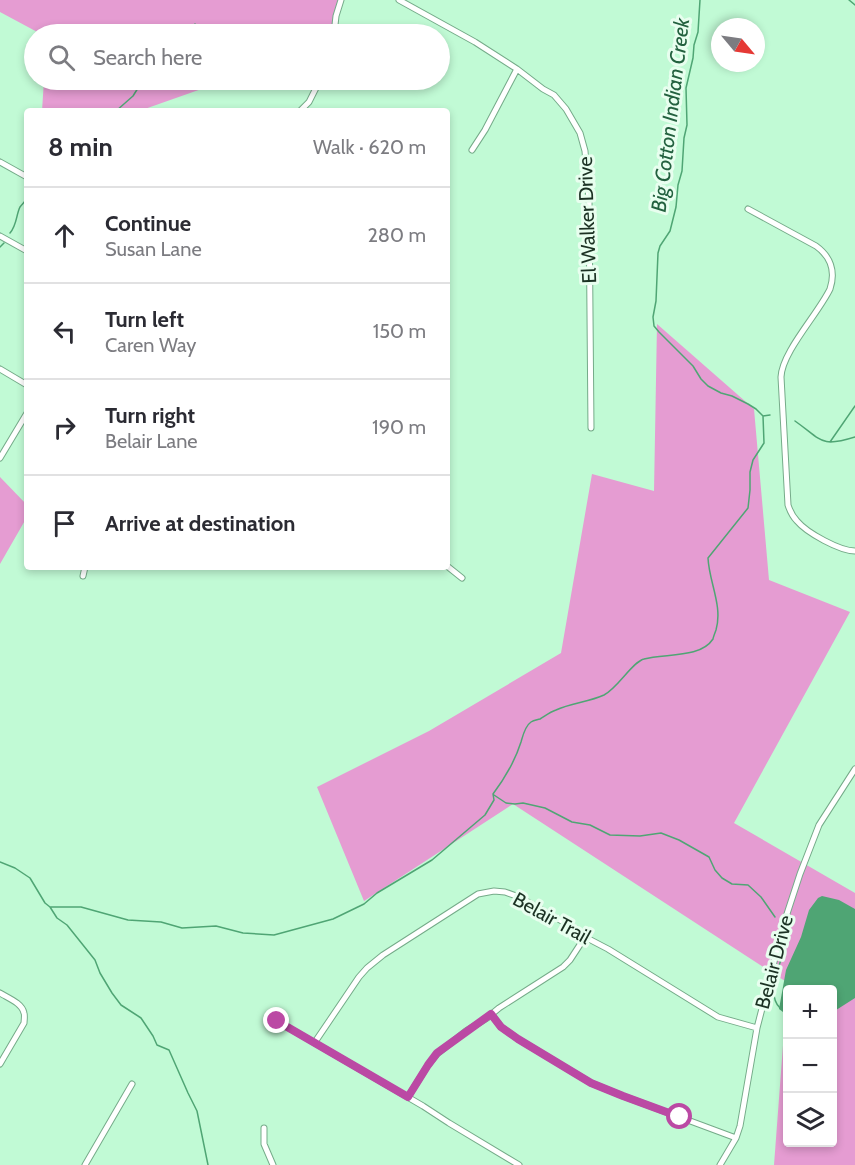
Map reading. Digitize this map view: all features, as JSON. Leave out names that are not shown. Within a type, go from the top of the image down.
[{"type":"street","points":[[335,24],[341,0]]},
{"type":"street","name":"El Walker Drive","points":[[399,0],[442,24]]},
{"type":"street","name":"El Walker Drive","points":[[450,28],[475,42],[554,95],[566,109],[584,142],[590,200],[591,428]]},
{"type":"street","points":[[472,150],[517,69]]},
{"type":"street","points":[[303,108],[315,90]]},
{"type":"street","points":[[0,162],[24,175]]},
{"type":"street","points":[[748,209],[816,246],[831,263],[833,276],[830,289],[787,357],[782,369],[789,504],[793,517],[801,526],[839,548],[855,551]]},
{"type":"street","points":[[0,236],[24,249]]},
{"type":"street","points":[[0,369],[24,383]]},
{"type":"street","points":[[0,458],[24,419]]},
{"type":"street","points":[[450,568],[462,578]]},
{"type":"street","points":[[83,576],[84,570]]},
{"type":"street","name":"Belair Drive","points":[[720,1165],[736,1137],[750,1076],[757,1028],[784,923],[800,874],[819,825],[855,769]]},
{"type":"street","name":"Belair Trail","points":[[315,1042],[367,968],[383,955],[478,894],[494,891],[519,897],[576,929],[585,937],[718,1017],[757,1028]]},
{"type":"street","points":[[408,1097],[437,1053],[491,1014],[564,967],[585,937]]},
{"type":"street","points":[[0,993],[20,1005],[25,1016],[24,1023],[0,1064]]},
{"type":"street","points":[[491,1014],[501,1027],[518,1039],[591,1083],[736,1137]]},
{"type":"street","points":[[277,1021],[519,1165]]},
{"type":"street","points":[[86,1165],[132,1084]]},
{"type":"street","points":[[264,1128],[264,1144],[273,1165]]},
{"type":"shaded area","points":[[0,0],[340,0],[336,24],[24,25],[0,12]]},
{"type":"shaded area","points":[[43,90],[199,90],[148,108],[42,108]]},
{"type":"shaded area","points":[[657,324],[754,409],[769,580],[850,612],[734,823],[855,893],[855,1165],[774,1165],[783,1045],[783,1147],[837,1147],[837,985],[788,983],[513,804],[364,901],[317,787],[429,731],[561,653],[592,474],[654,491]]},
{"type":"shaded area","points":[[0,477],[24,502],[24,522],[0,564]]},
{"type":"shaded area","points":[[822,896],[839,900],[855,909],[855,998],[837,1009],[837,985],[783,985],[786,970],[801,937],[809,910]]},
{"type":"shaded area","points":[[783,987],[783,1012],[779,1009]]},
{"type":"waterway","name":"Big Cotton Indian Creek","points":[[50,907],[81,907],[128,920],[161,922],[182,928],[216,926],[243,933],[274,935],[333,919],[364,904],[377,893],[432,860],[485,815],[494,800],[493,794],[519,749],[524,731],[531,722],[562,708],[604,695],[639,661],[652,657],[691,653],[700,650],[713,639],[718,612],[708,558],[748,508],[750,472],[753,460],[764,443],[763,416],[748,404],[708,386],[693,366],[654,326],[658,253],[670,231],[682,171],[687,125],[686,88],[698,32],[700,0]]},
{"type":"waterway","name":"Big Cotton Indian Creek","points":[[849,0],[855,5]]},
{"type":"waterway","points":[[119,108],[137,90]]},
{"type":"waterway","points":[[10,233],[24,202]]},
{"type":"waterway","points":[[0,247],[4,243]]},
{"type":"waterway","points":[[830,442],[855,406]]},
{"type":"waterway","name":"Big Cotton Indian Creek","points":[[763,416],[770,415]]},
{"type":"waterway","points":[[795,421],[828,442],[855,437]]},
{"type":"waterway","points":[[494,795],[506,803],[523,803],[545,808],[572,822],[590,825],[610,835],[640,836],[661,833],[679,840],[709,857],[722,878],[732,884],[748,885],[761,897],[775,917]]},
{"type":"waterway","points":[[0,862],[30,878],[45,903],[57,918],[67,925],[95,960],[100,973],[121,1005],[141,1018],[157,1045],[169,1050],[197,1111],[208,1165]]},
{"type":"waterway","points":[[780,1008],[776,1002],[774,987],[785,947],[784,932]]},
{"type":"route","points":[[277,1021],[408,1097],[437,1053],[491,1014],[501,1027],[518,1039],[591,1083],[680,1117]]}]
